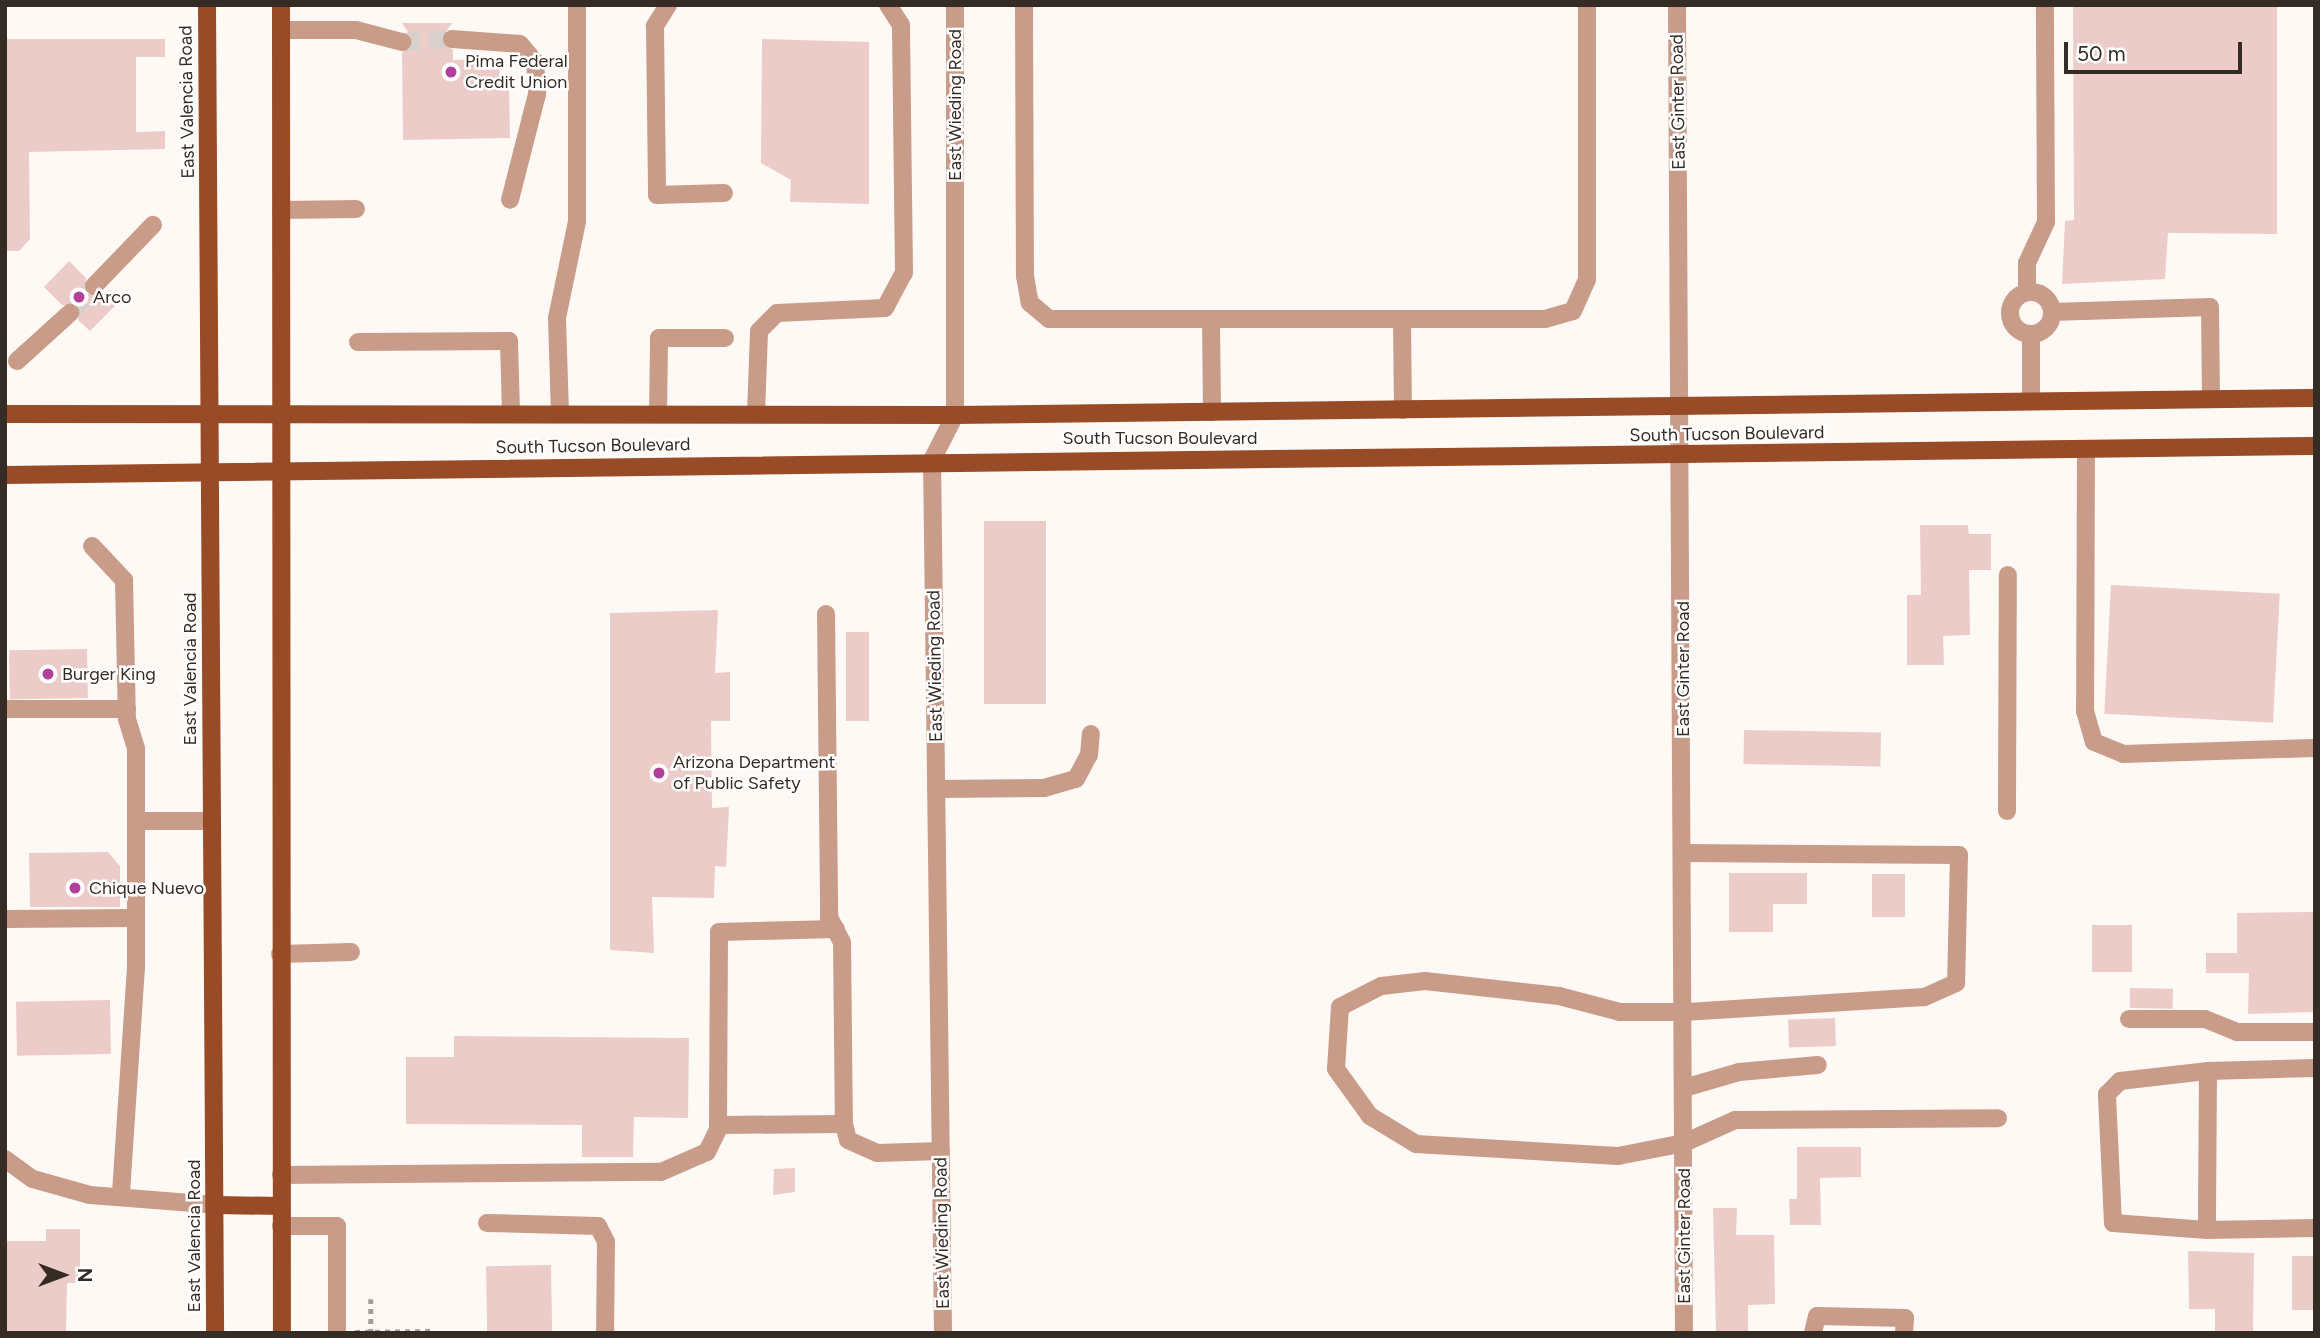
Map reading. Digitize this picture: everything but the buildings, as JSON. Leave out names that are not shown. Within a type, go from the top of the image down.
[{"type":"main road","name":"East Valencia Road","points":[[207,5],[215,1333]]},
{"type":"main road","points":[[281,5],[279,473],[282,1333]]},
{"type":"main road","name":"South Tucson Boulevard","points":[[5,414],[281,412],[955,415],[2315,398]]},
{"type":"main road","name":"South Tucson Boulevard","points":[[5,475],[279,473],[932,460],[1683,456],[2315,446]]},
{"type":"main road","points":[[216,1205],[281,1206]]},
{"type":"street","points":[[560,414],[557,318],[577,221],[577,5]]},
{"type":"street","points":[[668,5],[655,26],[657,195],[724,193]]},
{"type":"street","points":[[756,414],[759,331],[777,313],[885,308],[904,273],[901,25],[888,5]]},
{"type":"street","name":"East Wieding Road","points":[[943,1333],[932,460],[955,415],[955,5]]},
{"type":"street","points":[[1024,5],[1025,276],[1030,303],[1049,319],[1545,319],[1573,311],[1587,280],[1587,5]]},
{"type":"street","name":"East Ginter Road","points":[[1677,5],[1683,406],[1684,1333]]},
{"type":"street","points":[[2027,291],[2027,263],[2046,222],[2045,5]]},
{"type":"street","points":[[281,30],[356,30],[402,43]]},
{"type":"street","points":[[452,39],[520,44],[535,62],[537,94],[510,200]]},
{"type":"street","points":[[281,210],[356,209]]},
{"type":"street","points":[[94,286],[153,225]]},
{"type":"street","points":[[2027,291],[2045,297],[2052,312],[2045,329],[2031,335],[2017,330],[2009,317],[2015,298],[2027,291]]},
{"type":"street","points":[[2052,312],[2210,307],[2211,399]]},
{"type":"street","points":[[17,361],[70,313]]},
{"type":"street","points":[[1211,319],[1212,412]]},
{"type":"street","points":[[1402,319],[1403,410]]},
{"type":"street","points":[[2031,335],[2032,401]]},
{"type":"street","points":[[658,414],[659,338],[725,338]]},
{"type":"street","points":[[358,342],[509,341],[512,414]]},
{"type":"street","points":[[2086,450],[2085,711],[2094,742],[2123,754],[2315,748]]},
{"type":"street","points":[[92,546],[124,580],[127,709],[136,748],[135,918],[121,1194]]},
{"type":"street","points":[[2007,811],[2008,575]]},
{"type":"street","points":[[826,614],[829,917],[842,942],[844,1124],[848,1140],[877,1153],[941,1151]]},
{"type":"street","points":[[5,709],[127,709]]},
{"type":"street","points":[[936,789],[1044,788],[1076,779],[1090,755],[1091,734]]},
{"type":"street","points":[[136,821],[211,821]]},
{"type":"street","points":[[1683,853],[1959,855],[1956,983],[1924,997],[1683,1012],[1620,1012],[1559,996],[1424,981],[1381,986],[1340,1007],[1336,1069],[1370,1116],[1416,1144],[1618,1156],[1684,1143],[1735,1120],[1998,1118]]},
{"type":"street","points":[[5,919],[135,918]]},
{"type":"street","points":[[281,1175],[660,1172],[706,1152],[718,1127],[719,932],[836,929]]},
{"type":"street","points":[[280,954],[351,952]]},
{"type":"street","points":[[2129,1019],[2205,1019],[2237,1032],[2315,1032]]},
{"type":"street","points":[[1684,1088],[1738,1072],[1818,1065]]},
{"type":"street","points":[[2315,1068],[2207,1071],[2119,1081],[2107,1094],[2113,1223],[2207,1230],[2315,1228]]},
{"type":"street","points":[[2207,1071],[2207,1230]]},
{"type":"street","points":[[718,1127],[844,1124]]},
{"type":"street","points":[[5,1159],[33,1179],[90,1195],[216,1205]]},
{"type":"street","points":[[487,1223],[598,1226],[606,1242],[605,1333]]},
{"type":"street","points":[[281,1226],[337,1226],[337,1333]]},
{"type":"street","points":[[1813,1333],[1817,1316],[1905,1318],[1904,1333]]},
{"type":"path","points":[[371,1299],[371,1332]]},
{"type":"path","points":[[337,1333],[433,1331]]},
{"type":"tunnel","points":[[402,42],[452,39]]},
{"type":"tunnel","points":[[70,313],[94,286]]},
{"type":"place","name":"Pima Federal Credit Union","points":[[451,72]]},
{"type":"place","name":"Arco","points":[[79,297]]},
{"type":"place","name":"Burger King","points":[[48,674]]},
{"type":"place","name":"Arizona Department of Public Safety","points":[[659,773]]},
{"type":"place","name":"Chique Nuevo","points":[[75,888]]}]
